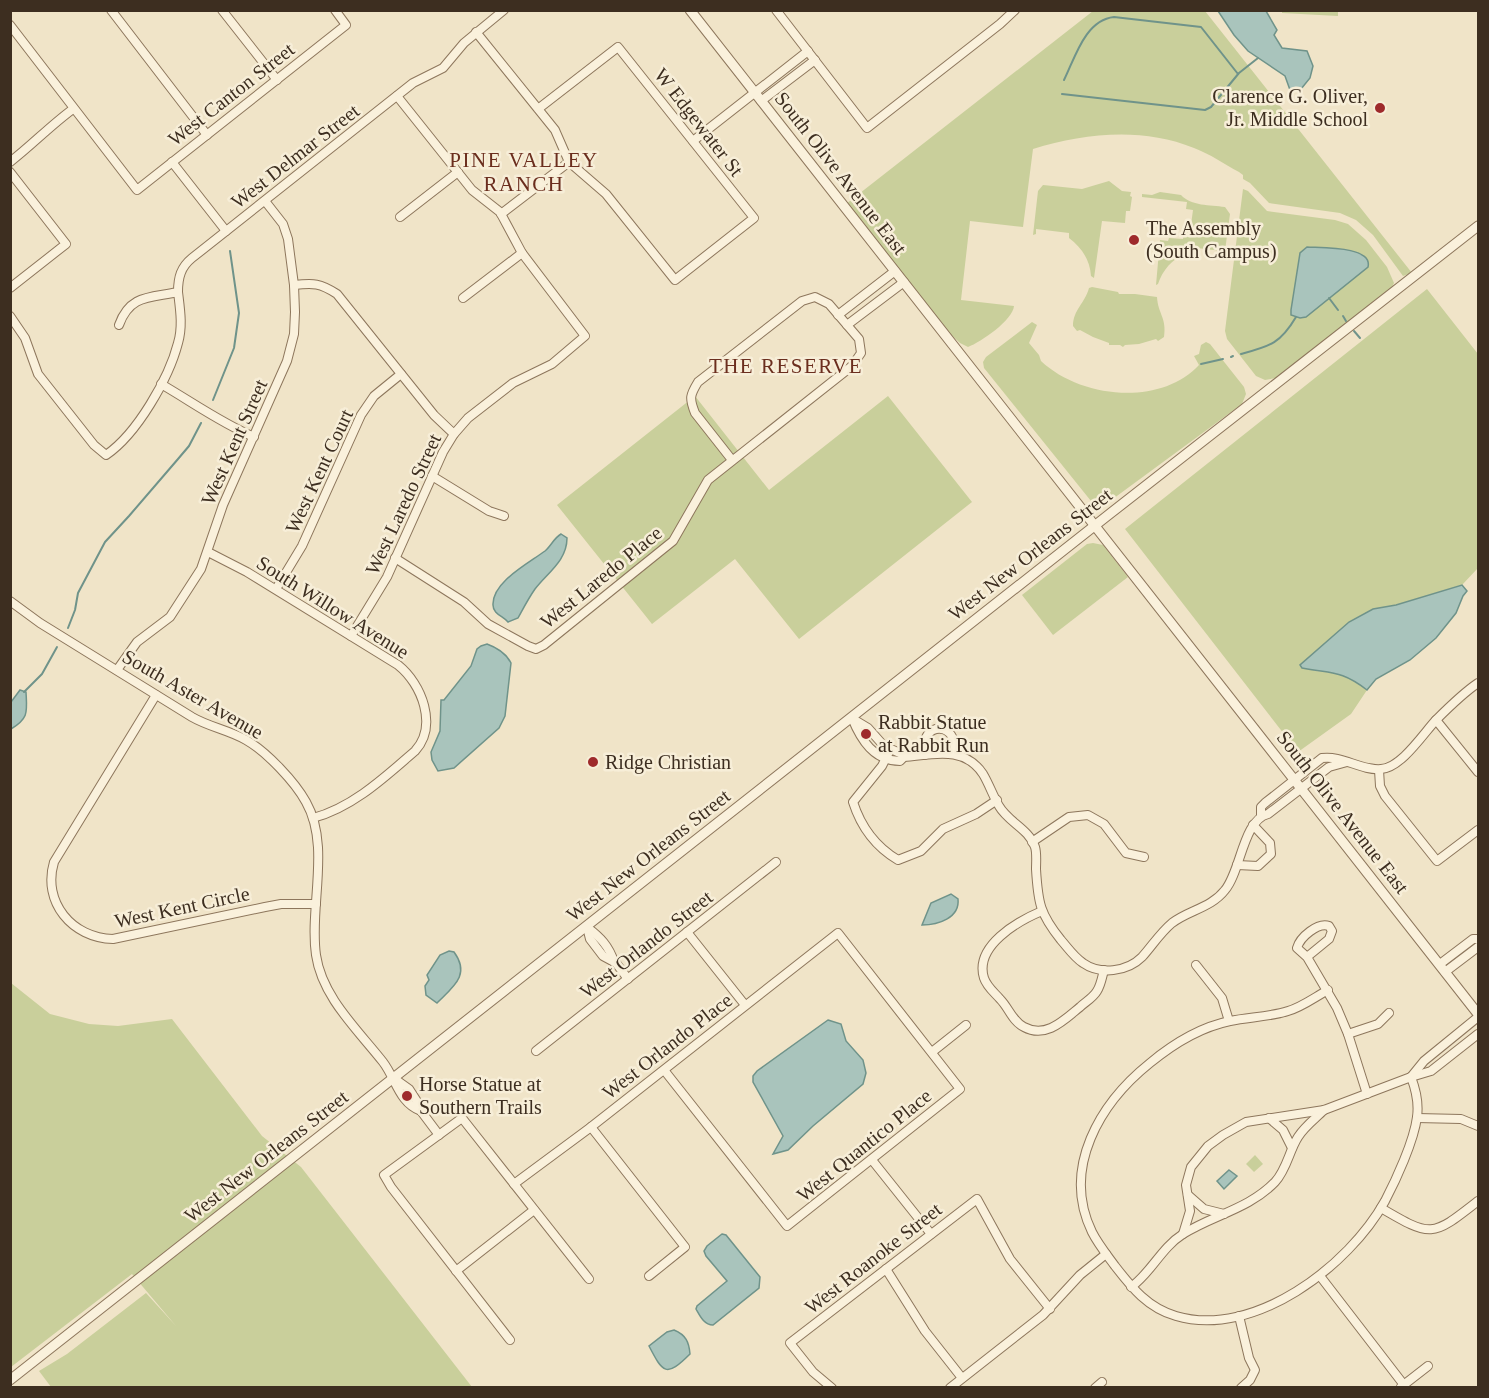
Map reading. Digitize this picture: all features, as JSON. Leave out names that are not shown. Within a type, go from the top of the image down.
[{"type":"street","points":[[222,10],[277,80]]},
{"type":"street","name":"West Canton Street","points":[[73,109],[137,190],[346,25],[335,10]]},
{"type":"street","name":"West Delmar Street","points":[[178,292],[178,281],[184,266],[413,83],[443,68],[464,43],[504,10]]},
{"type":"street","name":"South Olive Avenue East","points":[[690,10],[1479,1016]]},
{"type":"street","points":[[776,10],[867,128],[1015,10]]},
{"type":"street","points":[[112,11],[207,135]]},
{"type":"street","points":[[10,25],[73,109],[10,162]]},
{"type":"street","points":[[476,33],[555,130],[569,162],[501,214]]},
{"type":"street","name":"W Edgewater St","points":[[538,109],[618,46],[754,218],[675,280],[606,194],[569,162]]},
{"type":"street","points":[[693,141],[808,51]]},
{"type":"street","points":[[761,101],[815,60]]},
{"type":"street","points":[[397,96],[472,190],[501,214],[522,253],[462,298]]},
{"type":"street","points":[[172,162],[226,231]]},
{"type":"street","points":[[10,172],[66,244],[10,288]]},
{"type":"street","points":[[400,217],[458,172]]},
{"type":"street","name":"West Kent Street","points":[[117,670],[137,642],[160,626],[173,613],[201,568],[223,505],[290,353],[295,322],[294,285],[285,228],[265,201]]},
{"type":"street","name":"West New Orleans Street","points":[[11,1379],[1095,525],[1479,226]]},
{"type":"street","name":"West Laredo Street","points":[[351,636],[382,587],[432,476],[454,434],[468,418],[513,383],[552,364],[585,336],[522,253]]},
{"type":"street","points":[[838,315],[895,271]]},
{"type":"street","points":[[732,460],[695,413],[690,394],[698,382],[802,301],[815,297],[829,304],[847,325],[904,282]]},
{"type":"street","points":[[294,285],[315,284],[324,286],[337,294],[434,415],[454,434]]},
{"type":"street","points":[[10,316],[25,338],[38,374],[94,445],[106,455],[129,433],[160,384],[178,342],[181,319],[178,292],[150,296],[137,301],[127,309],[119,325]]},
{"type":"street","name":"West Laredo Place","points":[[395,558],[464,602],[488,624],[536,649],[673,541],[708,480],[852,366],[861,353],[859,339],[847,325]]},
{"type":"street","name":"West Kent Court","points":[[276,589],[302,546],[361,415],[374,396],[401,374]]},
{"type":"street","points":[[160,384],[193,402],[226,425],[254,437]]},
{"type":"street","points":[[432,476],[489,511],[504,516]]},
{"type":"street","name":"South Willow Avenue","points":[[208,552],[230,561],[406,672],[418,692],[427,716],[427,731],[423,741],[410,756],[347,805],[332,813],[313,818]]},
{"type":"street","name":"South Aster Avenue","points":[[10,601],[40,623],[204,724],[232,733],[252,744],[298,790],[313,818],[318,847],[316,956],[324,982],[337,1004],[394,1078],[402,1098],[412,1108],[421,1111],[439,1135]]},
{"type":"street","points":[[852,718],[865,742],[885,759],[900,761],[904,757],[925,754],[954,754],[969,761],[980,770],[999,806],[1024,831],[1035,847],[1038,897],[1047,923],[1073,955],[1085,964],[1104,970],[1114,970],[1128,966],[1141,958],[1172,924],[1215,902],[1227,888],[1253,825],[1261,815],[1261,807],[1322,758],[1330,757],[1379,770],[1387,768],[1406,755],[1455,701],[1479,683]]},
{"type":"street","name":"West Kent Circle","points":[[156,695],[54,862],[52,892],[63,916],[83,933],[97,938],[113,939],[265,907],[316,904]]},
{"type":"street","points":[[852,718],[868,728],[890,750],[904,757]]},
{"type":"street","points":[[1436,720],[1479,772]]},
{"type":"street","points":[[925,754],[924,743],[927,737],[940,729],[948,730],[952,734],[956,746],[954,754]]},
{"type":"street","points":[[865,742],[874,736]]},
{"type":"street","points":[[890,750],[853,802],[860,821],[879,848],[898,860],[921,851],[943,829],[976,814],[997,800]]},
{"type":"street","points":[[1261,815],[1268,814],[1329,767],[1347,762]]},
{"type":"street","points":[[1379,770],[1380,786],[1385,796],[1437,861],[1479,830]]},
{"type":"street","points":[[1276,795],[1282,803]]},
{"type":"street","points":[[1032,842],[1069,817],[1088,815],[1097,818],[1126,853],[1144,857]]},
{"type":"street","points":[[1237,865],[1258,866],[1271,854],[1270,843],[1253,825]]},
{"type":"street","name":"West Orlando Street","points":[[536,1051],[776,862]]},
{"type":"street","points":[[1042,911],[1025,918],[994,942],[983,959],[982,969],[988,987],[1002,1000],[1016,1022],[1035,1031],[1056,1026],[1094,996],[1101,983],[1104,970]]},
{"type":"street","points":[[1306,957],[1330,938],[1332,931],[1329,926],[1326,924],[1319,926],[1299,942],[1298,951],[1306,957],[1328,990],[1348,1034],[1367,1094]]},
{"type":"street","points":[[586,927],[592,942],[603,956],[614,962],[628,979]]},
{"type":"street","points":[[687,932],[745,1005]]},
{"type":"street","name":"West Orlando Place","points":[[514,1184],[591,1127],[838,933],[932,1052]]},
{"type":"street","points":[[1442,968],[1460,948],[1473,939],[1479,939]]},
{"type":"street","points":[[1442,968],[1479,947]]},
{"type":"street","points":[[1460,948],[1466,956]]},
{"type":"street","points":[[1196,965],[1222,998],[1229,1021]]},
{"type":"street","points":[[1328,990],[1287,1011],[1229,1021],[1190,1036],[1168,1049],[1140,1072],[1106,1110],[1093,1131],[1084,1156],[1080,1178],[1082,1204],[1093,1235],[1138,1295],[1161,1310],[1184,1318],[1200,1320],[1239,1316],[1284,1299],[1320,1276],[1354,1245],[1381,1208],[1397,1176],[1417,1118],[1417,1097],[1411,1077]]},
{"type":"street","points":[[1348,1034],[1378,1024],[1389,1013]]},
{"type":"street","points":[[1411,1077],[1424,1060],[1479,1016]]},
{"type":"street","points":[[932,1052],[966,1025]]},
{"type":"street","points":[[1183,1234],[1190,1211],[1187,1176],[1191,1167],[1208,1146],[1228,1131],[1246,1122],[1324,1110],[1431,1071],[1479,1034]]},
{"type":"street","name":"West Quantico Place","points":[[664,1070],[787,1226],[960,1089],[932,1052]]},
{"type":"street","points":[[1131,1287],[1183,1234],[1254,1200],[1276,1181],[1284,1169],[1292,1148],[1306,1127],[1324,1110]]},
{"type":"street","points":[[510,1340],[384,1175],[462,1118],[589,1279]]},
{"type":"street","points":[[1269,1118],[1283,1130],[1292,1148]]},
{"type":"street","points":[[1417,1118],[1461,1119],[1479,1126]]},
{"type":"street","points":[[591,1127],[685,1247],[649,1276]]},
{"type":"street","points":[[872,1160],[931,1234]]},
{"type":"street","points":[[1187,1194],[1204,1209],[1224,1214]]},
{"type":"street","name":"West Roanoke Street","points":[[832,1388],[800,1359],[790,1344],[977,1199],[1010,1259],[1050,1309]]},
{"type":"street","points":[[1381,1208],[1411,1226],[1430,1230],[1444,1226],[1479,1201]]},
{"type":"street","points":[[456,1271],[534,1210]]},
{"type":"street","points":[[950,1388],[1050,1309],[1080,1275],[1106,1254]]},
{"type":"street","points":[[886,1269],[921,1326],[962,1378]]},
{"type":"street","points":[[1320,1276],[1402,1386],[1428,1366]]},
{"type":"street","points":[[1239,1316],[1249,1358],[1256,1370],[1241,1388]]},
{"type":"green space","points":[[1282,10],[1338,10],[1338,16],[1282,13]]},
{"type":"green space","points":[[1093,11],[1205,11],[1412,273],[1403,276],[1373,235],[1356,220],[1340,213],[1269,203],[1250,183],[1243,179],[1243,175],[1239,172],[1194,148],[1174,141],[1134,135],[1073,139],[1033,149],[1023,227],[970,221],[961,300],[1014,306],[1008,318],[988,336],[968,347],[960,343],[946,330],[846,204]]},
{"type":"green space","points":[[1109,181],[1122,191],[1131,192],[1130,211],[1126,211],[1125,223],[1102,221],[1094,278],[1091,276],[1085,255],[1069,238],[1069,233],[1036,229],[1036,234],[1033,235],[1038,191],[1043,185],[1082,189]]},
{"type":"green space","points":[[1243,189],[1248,191],[1267,211],[1335,220],[1348,224],[1366,240],[1387,267],[1394,283],[1391,289],[1276,378],[1265,380],[1256,376],[1227,339],[1225,331]]},
{"type":"green space","points":[[1160,192],[1181,195],[1195,203],[1225,207],[1230,214],[1224,258],[1222,251],[1189,247],[1188,253],[1178,257],[1170,264],[1156,285],[1160,240],[1183,239],[1184,232],[1190,232],[1193,210],[1186,209],[1187,202],[1142,197],[1142,194],[1152,195]]},
{"type":"green space","points":[[1089,288],[1119,294],[1157,297],[1164,325],[1164,337],[1158,341],[1156,339],[1123,347],[1109,345],[1080,330],[1077,331],[1073,326],[1075,315]]},
{"type":"green space","points":[[1427,289],[1478,354],[1478,568],[1462,585],[1396,605],[1373,609],[1349,622],[1314,671],[1342,675],[1367,690],[1351,714],[1298,752],[1125,529]]},
{"type":"green space","points":[[1032,322],[1037,325],[1029,343],[1041,361],[1057,374],[1077,383],[1098,390],[1120,393],[1142,392],[1163,387],[1183,378],[1199,365],[1194,356],[1199,354],[1201,345],[1206,342],[1244,387],[1246,394],[1242,404],[1106,504],[1095,506],[984,368],[983,362],[986,357]]},
{"type":"green space","points":[[695,396],[769,490],[888,396],[972,502],[799,639],[735,559],[652,624],[557,505]]},
{"type":"green space","points":[[1087,544],[1103,545],[1128,577],[1053,635],[1022,595]]},
{"type":"green space","points":[[11,983],[50,1014],[89,1024],[118,1026],[172,1019],[262,1136],[301,1167],[472,1387],[51,1387],[39,1371],[67,1354],[146,1293],[176,1326],[132,1274],[11,1367]]},
{"type":"green space","points":[[1255,1155],[1263,1164],[1254,1172],[1246,1164]]},
{"type":"water","points":[[1218,11],[1266,11],[1277,30],[1274,35],[1282,48],[1307,51],[1313,66],[1310,78],[1301,89],[1290,90],[1285,76],[1248,51]]},
{"type":"water","points":[[1307,247],[1345,249],[1355,252],[1363,255],[1368,267],[1306,317],[1300,318],[1291,315],[1291,310],[1300,253]]},
{"type":"water","points":[[561,534],[567,538],[560,560],[535,589],[518,618],[508,622],[493,608],[494,597],[498,589],[513,574],[545,551]]},
{"type":"water","points":[[1462,585],[1467,591],[1456,613],[1436,638],[1410,660],[1376,679],[1367,690],[1343,676],[1302,668],[1300,665],[1349,622],[1373,609],[1396,605]]},
{"type":"water","points":[[487,644],[501,651],[511,663],[505,716],[499,728],[454,768],[438,771],[432,760],[431,752],[440,731],[441,700],[444,700],[471,666],[477,649]]},
{"type":"water","points":[[20,690],[26,692],[26,714],[11,729],[11,702]]},
{"type":"water","points":[[951,894],[958,899],[958,906],[952,916],[935,924],[922,925],[931,903]]},
{"type":"water","points":[[449,951],[454,952],[459,960],[460,974],[454,986],[437,1003],[426,995],[425,986],[429,980],[427,975],[440,955]]},
{"type":"water","points":[[828,1020],[841,1024],[846,1041],[863,1060],[866,1073],[863,1084],[788,1150],[773,1154],[783,1136],[753,1082],[753,1076]]},
{"type":"water","points":[[1229,1170],[1237,1176],[1224,1189],[1217,1181]]},
{"type":"water","points":[[722,1234],[726,1235],[760,1277],[759,1288],[713,1325],[710,1325],[696,1309],[727,1281],[704,1251]]},
{"type":"water","points":[[674,1330],[686,1339],[690,1354],[675,1367],[666,1369],[658,1362],[649,1346],[667,1332]]},
{"type":"waterway","points":[[1064,80],[1088,32],[1104,20],[1114,17],[1201,27],[1238,74]]},
{"type":"waterway","points":[[1062,94],[1205,110],[1211,107],[1239,73],[1258,58]]},
{"type":"waterway","points":[[213,400],[234,348],[239,313],[230,251]]},
{"type":"waterway","points":[[1329,298],[1338,310]]},
{"type":"waterway","points":[[1343,316],[1346,321]]},
{"type":"waterway","points":[[1241,354],[1273,343],[1285,333],[1296,317]]},
{"type":"waterway","points":[[1354,331],[1360,338]]},
{"type":"waterway","points":[[1201,364],[1223,359]]},
{"type":"waterway","points":[[68,628],[78,593],[105,542],[189,446],[201,423]]},
{"type":"waterway","points":[[24,692],[42,674],[57,647]]},
{"type":"place","name":"Clarence G. Oliver, Jr. Middle School","points":[[1380,108]]},
{"type":"place","name":"The Assembly (South Campus)","points":[[1134,240]]},
{"type":"place","name":"Rabbit Statue at Rabbit Run","points":[[866,734]]},
{"type":"place","name":"Ridge Christian","points":[[593,762]]},
{"type":"place","name":"Horse Statue at Southern Trails","points":[[407,1096]]},
{"type":"district","name":"PINE VALLEY RANCH","points":[[524,172]]},
{"type":"district","name":"THE RESERVE","points":[[786,366]]}]
